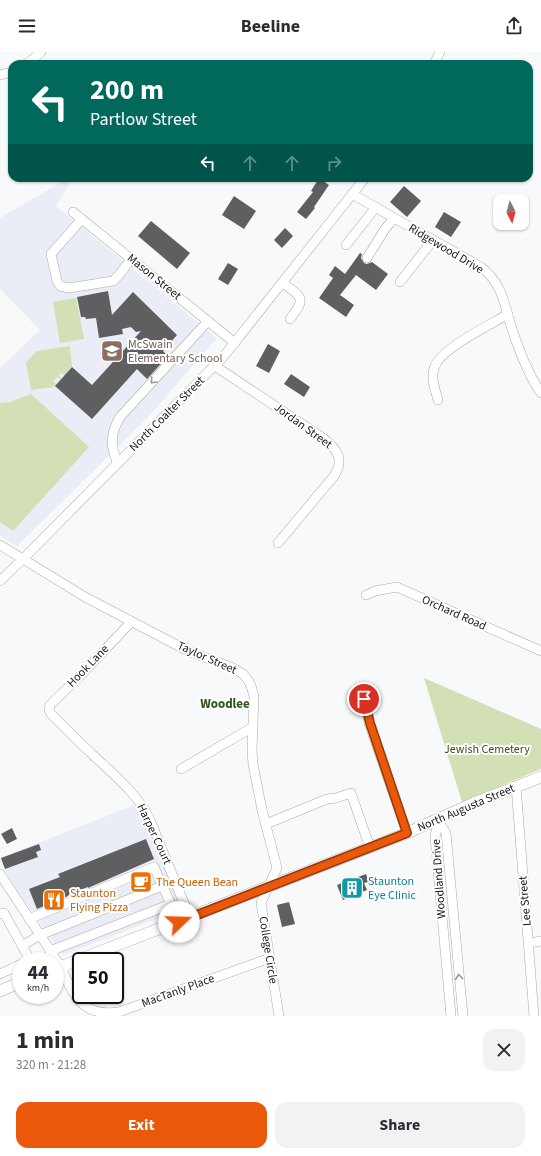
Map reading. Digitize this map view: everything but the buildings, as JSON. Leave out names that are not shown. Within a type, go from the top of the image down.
[{"type":"main road","name":"North Augusta Street","points":[[64,966],[370,848],[438,820],[474,803],[541,777]]},
{"type":"main road","points":[[0,991],[12,986]]},
{"type":"street","points":[[32,60],[42,52]]},
{"type":"street","name":"North Coalter Street","points":[[0,581],[215,366],[235,343],[362,182]]},
{"type":"street","name":"Ridgewood Drive","points":[[352,194],[480,267],[489,274],[501,291],[521,356],[541,393]]},
{"type":"street","points":[[346,245],[376,207]]},
{"type":"street","name":"Mason Street","points":[[73,212],[132,258],[235,343]]},
{"type":"street","points":[[367,258],[385,229],[394,218]]},
{"type":"street","points":[[82,219],[51,254],[56,281],[60,286],[69,288],[113,281],[132,258]]},
{"type":"street","points":[[400,282],[433,240]]},
{"type":"street","points":[[282,283],[300,296],[300,306],[290,319]]},
{"type":"street","points":[[438,400],[433,381],[435,366],[445,354],[460,343],[508,314]]},
{"type":"street","points":[[118,464],[112,452],[112,439],[114,428],[120,417],[208,321]]},
{"type":"street","name":"Jordan Street","points":[[215,366],[323,438],[332,445],[338,455],[339,466],[334,476],[278,543]]},
{"type":"street","name":"Taylor Street","points":[[0,545],[85,597],[131,622],[188,651],[234,668],[244,674],[253,691],[253,764],[277,868],[269,886]]},
{"type":"street","name":"Orchard Road","points":[[366,595],[375,591],[397,587],[541,652]]},
{"type":"street","name":"Hook Lane","points":[[49,712],[50,705],[81,675],[131,622]]},
{"type":"street","points":[[364,699],[370,723],[407,833]]},
{"type":"street","name":"Harper Court","points":[[49,712],[136,797],[144,808],[190,918]]},
{"type":"street","points":[[181,769],[253,727]]},
{"type":"street","name":"Lee Street","points":[[516,786],[534,1016]]},
{"type":"street","points":[[266,824],[327,799],[336,798],[351,793],[370,848]]},
{"type":"street","name":"Woodland Drive","points":[[438,820],[435,837],[451,1016]]},
{"type":"street","name":"Woodland Drive","points":[[438,820],[446,833],[463,1016]]},
{"type":"street","points":[[29,919],[154,867],[179,922]]},
{"type":"street","name":"MacTanly Place","points":[[0,874],[50,951]]},
{"type":"street","points":[[22,946],[40,934],[162,886]]},
{"type":"street","name":"College Circle","points":[[269,886],[261,903],[279,1016]]},
{"type":"street","points":[[50,951],[171,904]]},
{"type":"street","points":[[0,914],[4,912],[25,952]]},
{"type":"street","points":[[529,943],[541,941]]},
{"type":"street","name":"MacTanly Place","points":[[64,977],[77,998],[90,1013],[119,1012],[270,958]]},
{"type":"street","points":[[0,974],[12,969]]},
{"type":"shaded area","name":"McSwain Elementary School","points":[[61,182],[71,182],[56,206],[217,338],[150,415],[16,547],[0,535],[0,368],[40,330],[0,289],[0,218]]},
{"type":"shaded area","points":[[135,805],[184,908],[64,955],[64,952],[61,952],[15,888],[0,861],[0,858]]},
{"type":"green space","points":[[76,298],[84,339],[60,343],[53,302]]},
{"type":"green space","points":[[70,346],[72,366],[64,375],[62,373],[59,375],[61,378],[60,379],[57,377],[53,381],[56,384],[54,387],[31,390],[26,363],[37,351]]},
{"type":"green space","points":[[31,394],[89,447],[13,531],[0,522],[0,403],[10,402]]},
{"type":"green space","name":"Jewish Cemetery","points":[[424,678],[541,729],[541,769],[462,802]]},
{"type":"place","name":"McSwain Elementary School","points":[[112,351]]},
{"type":"place","name":"The Queen Bean","points":[[141,882]]},
{"type":"place","name":"Staunton Eye Clinic","points":[[352,888]]},
{"type":"place","name":"Staunton Flying Pizza","points":[[54,900]]},
{"type":"district","name":"Woodlee","points":[[225,704]]},
{"type":"route","points":[[179,922],[273,885],[308,873],[407,833],[370,723],[364,699]]}]
